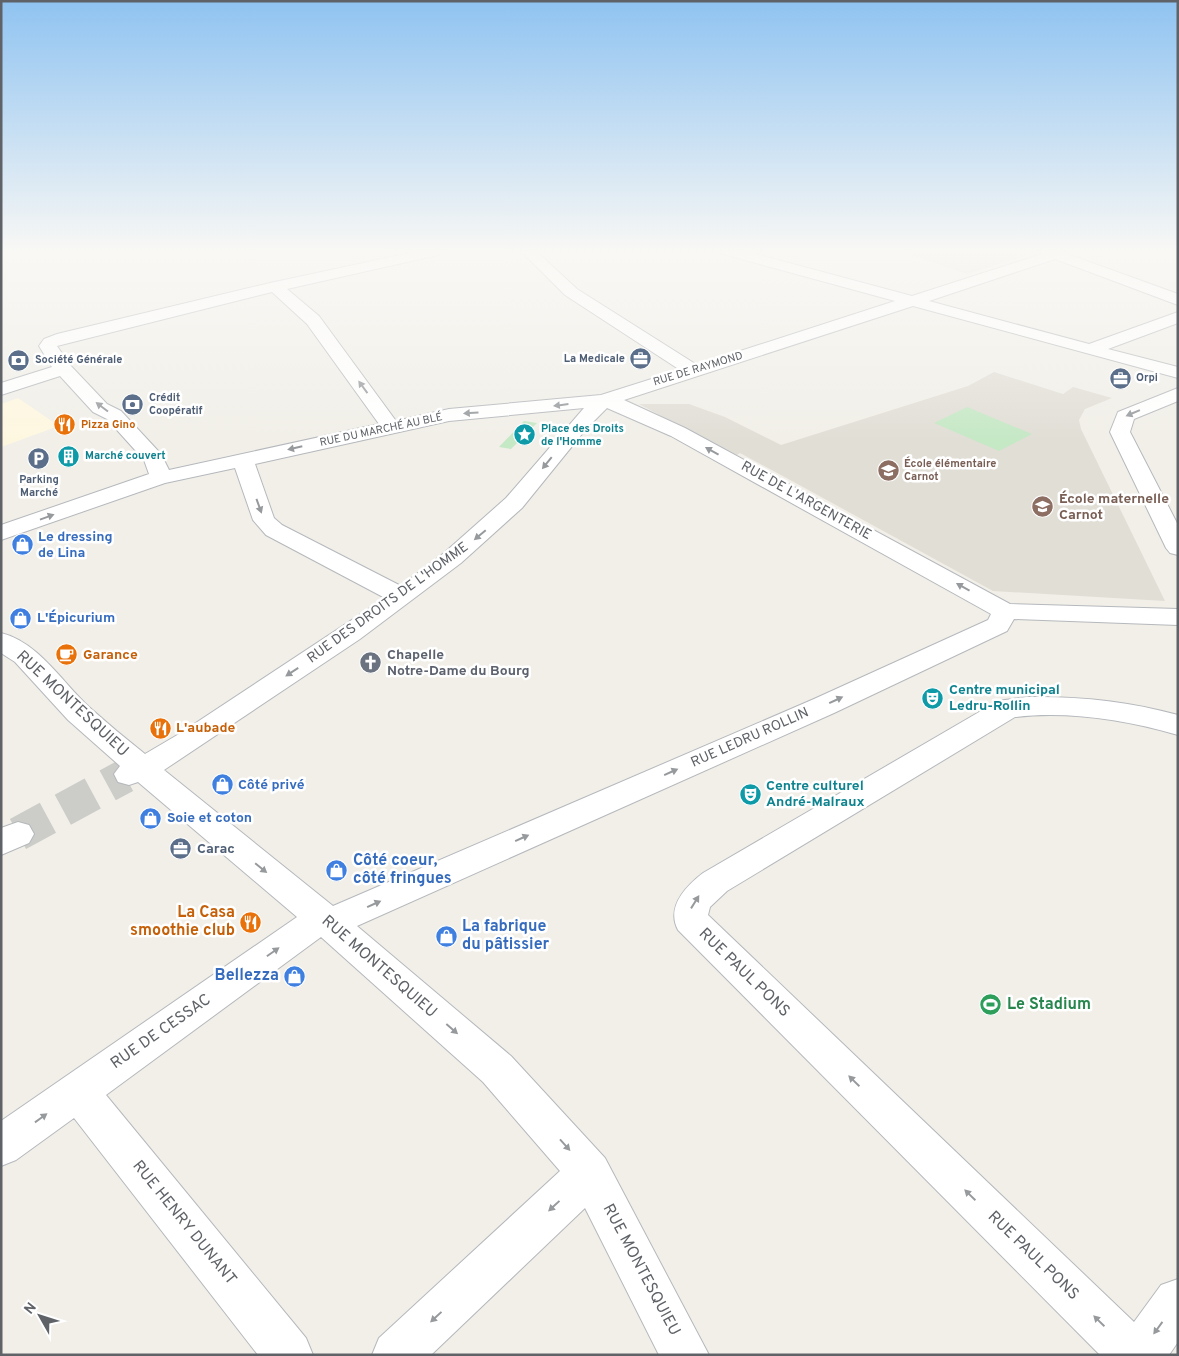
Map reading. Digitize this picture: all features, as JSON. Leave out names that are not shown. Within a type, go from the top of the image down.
[{"type":"street","points":[[162,476],[154,458],[148,451],[114,415],[100,408],[63,369],[48,346],[50,343],[165,314]]},
{"type":"street","points":[[306,314],[331,343],[392,427]]},
{"type":"street","points":[[606,314],[694,371]]},
{"type":"street","name":"RUE DE RAYMOND","points":[[602,401],[870,314]]},
{"type":"street","points":[[958,314],[1178,373]]},
{"type":"street","points":[[1090,349],[1178,317]]},
{"type":"street","points":[[1,389],[63,369]]},
{"type":"street","points":[[1178,394],[1125,416],[1120,432],[1178,548]]},
{"type":"street","name":"RUE DU MARCHÉ AU BLÉ","points":[[1,534],[162,476],[176,475],[449,415],[602,401]]},
{"type":"street","name":"RUE DES DROITS DE L'HOMME","points":[[134,772],[163,759],[332,646],[472,541],[515,502],[586,415],[602,401]]},
{"type":"street","name":"RUE DE L'ARGENTERIE","points":[[602,401],[619,405],[678,432],[1005,611]]},
{"type":"street","points":[[242,460],[264,520],[274,530],[401,596]]},
{"type":"street","points":[[1005,611],[1178,617]]},
{"type":"street","name":"RUE LEDRU ROLLIN","points":[[325,920],[824,706],[998,625],[1005,611]]},
{"type":"street","name":"RUE MONTESQUIEU","points":[[1,641],[24,656],[134,772],[325,920],[497,1069],[590,1172],[685,1355]]},
{"type":"street","name":"RUE PAUL PONS","points":[[1134,1355],[690,920],[691,907],[695,898],[715,882],[1008,708],[1030,705],[1097,710],[1158,718],[1178,725]]},
{"type":"street","name":"RUE DE CESSAC","points":[[1,1146],[325,920]]},
{"type":"street","name":"RUE HENRY DUNANT","points":[[78,1091],[289,1355]]},
{"type":"street","points":[[396,1355],[590,1172]]},
{"type":"street","points":[[1139,1355],[1178,1302]]},
{"type":"shaded area","points":[[994,372],[1063,394],[1073,387],[1112,398],[1085,409],[1079,420],[1081,429],[1165,601],[993,591],[740,453],[735,456],[639,404],[689,404],[725,417],[781,445],[968,386]]},
{"type":"shaded area","name":"Marché couvert","points":[[18,398],[59,426],[1,447],[1,404]]},
{"type":"green space","points":[[967,407],[1032,434],[999,451],[934,423]]},
{"type":"green space","points":[[524,421],[537,423],[511,449],[499,447]]},
{"type":"tunnel","points":[[18,834],[125,776]]},
{"type":"place","name":"La Medicale","points":[[641,359]]},
{"type":"place","name":"Société Générale","points":[[19,360]]},
{"type":"place","name":"Orpi","points":[[1120,378]]},
{"type":"place","name":"Crédit Coopératif","points":[[133,404]]},
{"type":"place","name":"Pizza Gino","points":[[65,425]]},
{"type":"place","name":"Place des Droits de l'Homme","points":[[525,435]]},
{"type":"place","name":"Marché couvert","points":[[69,456]]},
{"type":"place","name":"Parking Marché","points":[[39,459]]},
{"type":"place","name":"École élémentaire Carnot","points":[[888,470]]},
{"type":"place","name":"École maternelle Carnot","points":[[1043,507]]},
{"type":"place","name":"Le dressing de Lina","points":[[22,545]]},
{"type":"place","name":"L'Épicurium","points":[[21,618]]},
{"type":"place","name":"Garance","points":[[67,655]]},
{"type":"place","name":"Chapelle Notre-Dame du Bourg","points":[[371,663]]},
{"type":"place","name":"Centre municipal Ledru-Rollin","points":[[933,698]]},
{"type":"place","name":"L'aubade","points":[[160,728]]},
{"type":"place","name":"Côté privé","points":[[222,785]]},
{"type":"place","name":"Centre culturel André-Malraux","points":[[750,794]]},
{"type":"place","name":"Soie et coton","points":[[151,818]]},
{"type":"place","name":"Carac","points":[[181,849]]},
{"type":"place","name":"Côté coeur, côté fringues","points":[[337,870]]},
{"type":"place","name":"La Casa smoothie club","points":[[251,922]]},
{"type":"place","name":"La fabrique du pâtissier","points":[[446,936]]},
{"type":"place","name":"Bellezza","points":[[295,976]]},
{"type":"place","name":"Le Stadium","points":[[991,1005]]}]
